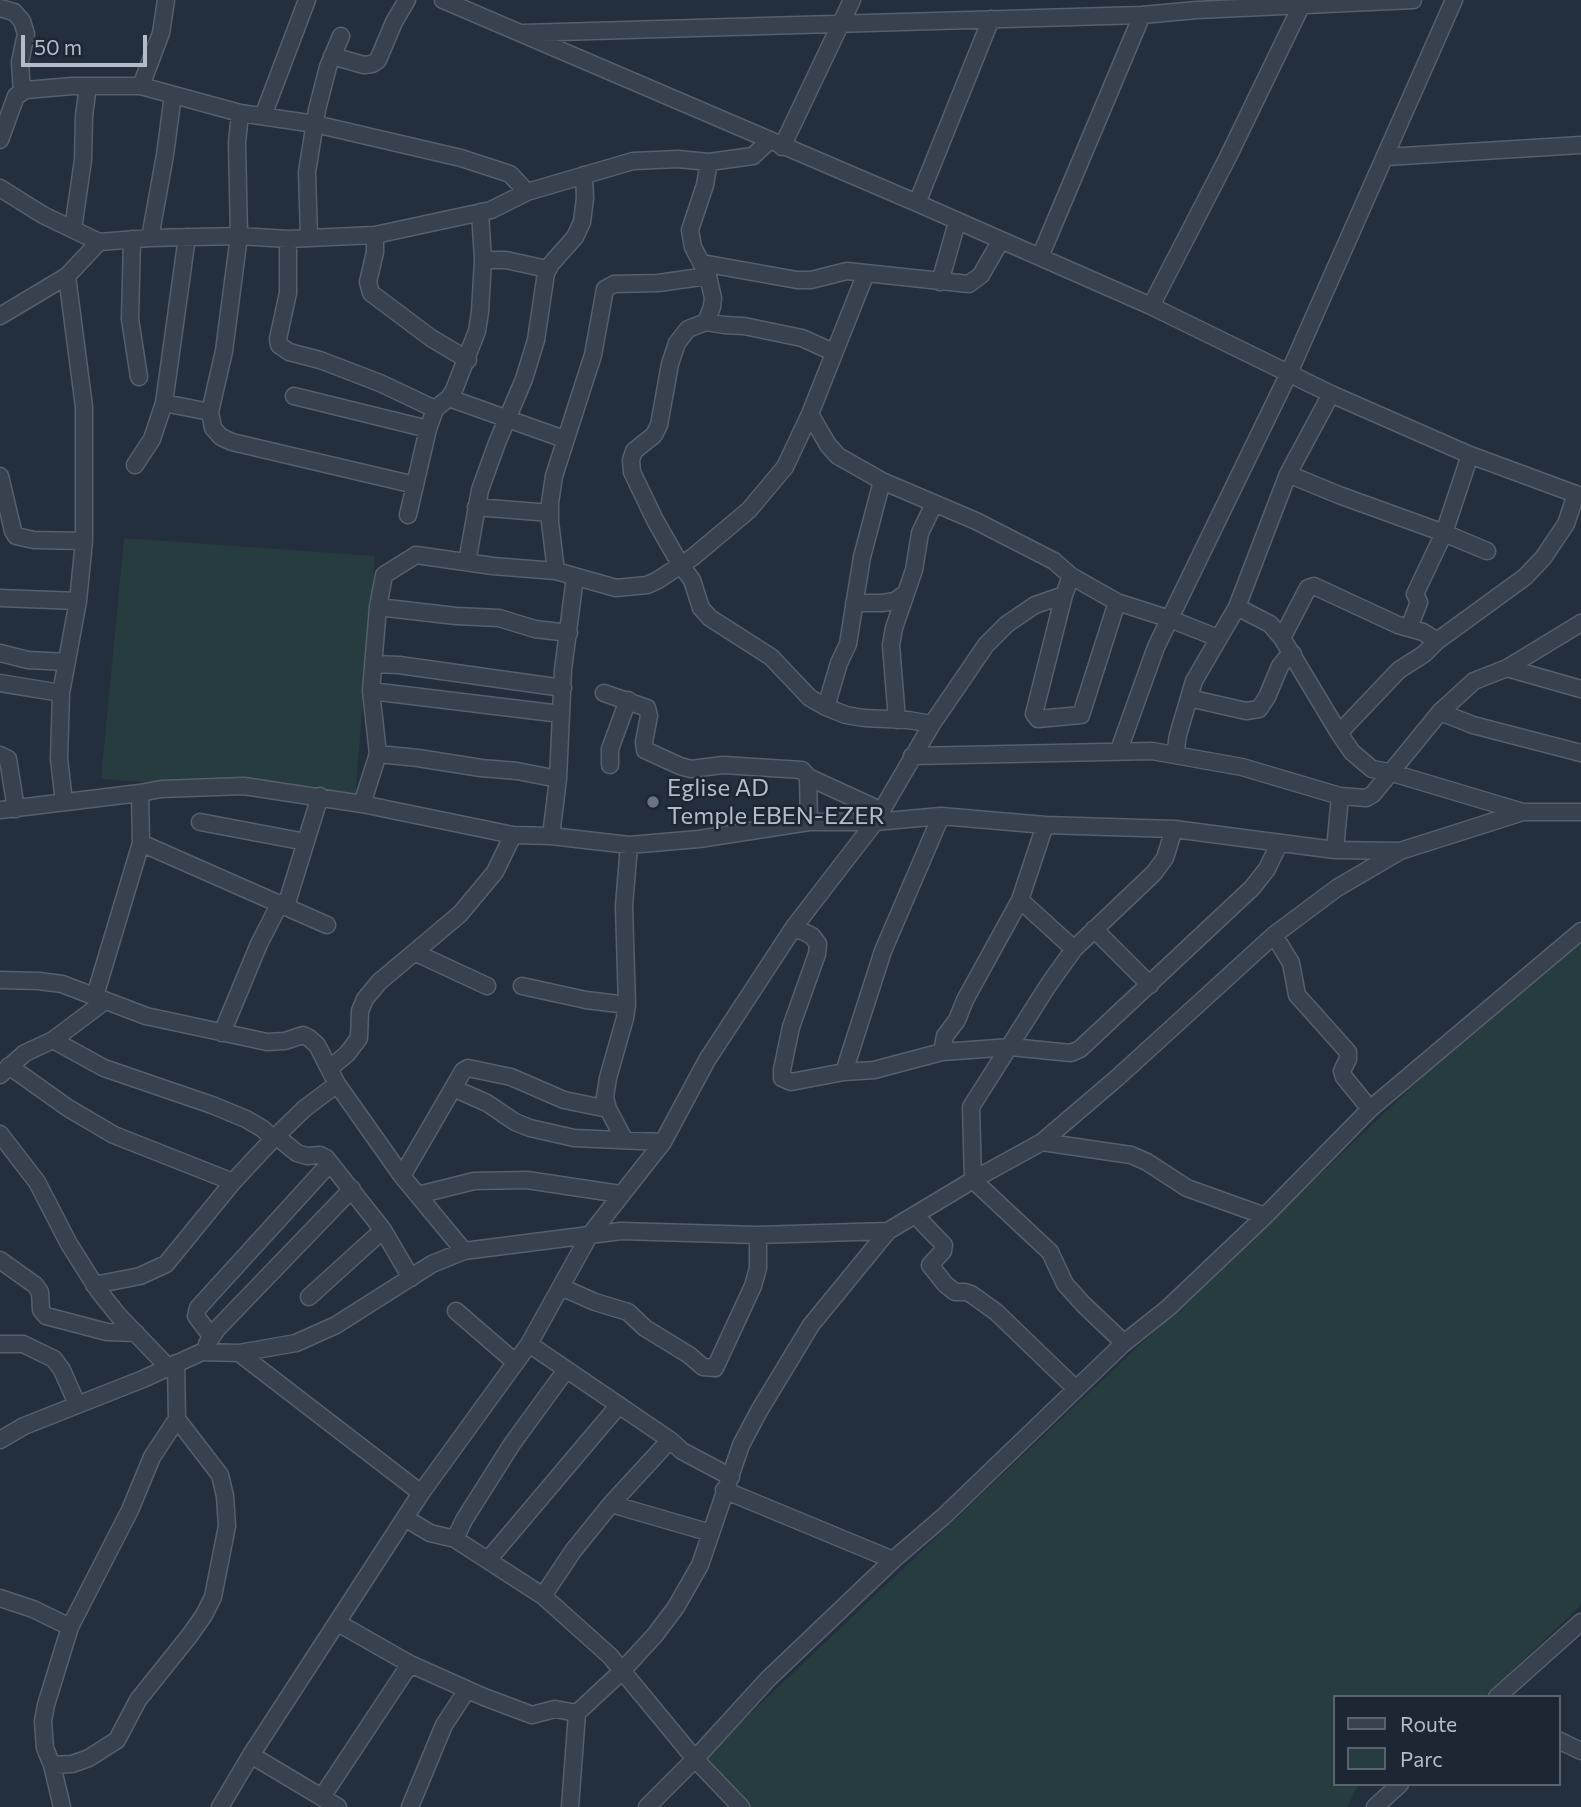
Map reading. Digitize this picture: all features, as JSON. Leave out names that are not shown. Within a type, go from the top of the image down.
[{"type":"street","points":[[141,86],[161,33],[166,0]]},
{"type":"street","points":[[263,116],[307,0]]},
{"type":"street","points":[[332,56],[364,65],[378,60],[394,22],[407,0]]},
{"type":"street","points":[[443,0],[918,203],[1151,306],[1331,394],[1470,455],[1578,495],[1566,524],[1543,558],[1525,577],[1399,670],[1339,733]]},
{"type":"street","points":[[0,188],[43,215],[99,242],[150,237],[239,236],[288,239],[375,235],[480,212],[500,206],[527,192],[621,164],[648,159],[709,162],[753,156],[776,144],[852,0]]},
{"type":"street","points":[[519,33],[1142,15],[1303,3],[1413,0]]},
{"type":"street","points":[[1119,750],[1157,647],[1289,373],[1454,0]]},
{"type":"street","points":[[1151,306],[1303,3]]},
{"type":"street","points":[[0,8],[14,12],[22,21],[26,33],[20,62],[22,92]]},
{"type":"street","points":[[1040,257],[1142,15]]},
{"type":"street","points":[[918,203],[991,19]]},
{"type":"street","points":[[309,237],[307,172],[321,90],[341,36]]},
{"type":"street","points":[[72,229],[83,159],[88,86]]},
{"type":"street","points":[[0,140],[13,102],[22,92],[44,87],[141,86],[240,113],[315,124],[461,158],[510,174],[527,192]]},
{"type":"street","points":[[150,237],[173,95]]},
{"type":"street","points":[[240,113],[237,143],[239,236],[226,342],[210,412],[213,428],[221,438],[232,442],[415,485]]},
{"type":"street","points":[[1386,157],[1581,145]]},
{"type":"street","points":[[706,322],[713,301],[705,270],[693,247],[690,230],[709,162]]},
{"type":"street","points":[[467,562],[476,507],[536,340],[547,269],[575,237],[582,222],[584,175]]},
{"type":"street","points":[[408,516],[435,409],[449,398],[467,360],[480,312],[483,260],[480,212]]},
{"type":"street","points":[[940,282],[957,222]]},
{"type":"street","points":[[375,235],[375,252],[368,282],[371,293],[431,338],[467,360]]},
{"type":"street","points":[[135,465],[152,439],[164,403],[187,237]]},
{"type":"street","points":[[132,239],[130,318],[139,377]]},
{"type":"street","points":[[288,239],[288,293],[279,345],[285,351],[320,360],[380,383],[435,409]]},
{"type":"street","points":[[556,571],[550,513],[554,476],[593,355],[606,287],[614,284],[658,283],[705,270],[797,280],[811,280],[848,271],[969,284],[981,275],[1001,240]]},
{"type":"street","points":[[0,316],[67,276],[99,242]]},
{"type":"street","points":[[483,260],[506,260],[547,269]]},
{"type":"street","points":[[362,804],[378,754],[371,691],[378,607],[384,575],[412,556],[556,571],[616,588],[647,585],[658,580],[693,557],[750,510],[785,467],[810,414],[866,273]]},
{"type":"street","points":[[64,802],[59,759],[61,693],[78,601],[84,541],[84,407],[67,276]]},
{"type":"street","points":[[833,352],[802,338],[744,326],[723,326],[706,322],[688,329],[677,343],[670,364],[659,425],[655,433],[634,450],[632,472],[680,564],[692,580],[701,608],[710,618],[771,657],[810,698],[826,708],[864,718],[932,724]]},
{"type":"street","points":[[1175,755],[1194,681],[1237,607],[1288,474],[1331,394]]},
{"type":"street","points":[[294,396],[428,429]]},
{"type":"street","points":[[449,398],[564,439]]},
{"type":"street","points":[[164,403],[210,412]]},
{"type":"street","points":[[810,414],[828,445],[838,456],[882,481],[976,521],[1054,561],[1071,576],[1117,602],[1217,638]]},
{"type":"street","points":[[1409,628],[1419,602],[1415,594],[1444,533],[1470,455]]},
{"type":"street","points":[[1288,474],[1487,551]]},
{"type":"street","points":[[0,476],[6,528],[16,536],[26,539],[84,541]]},
{"type":"street","points":[[826,708],[848,644],[862,557],[882,481]]},
{"type":"street","points":[[897,720],[891,645],[914,570],[920,533],[934,505]]},
{"type":"street","points":[[476,507],[550,513]]},
{"type":"street","points":[[1071,576],[1063,595],[1034,714],[1038,719],[1081,715],[1117,602]]},
{"type":"street","points":[[551,836],[575,577]]},
{"type":"street","points":[[1282,638],[1311,586],[1423,632],[1437,641]]},
{"type":"street","points":[[854,603],[895,601],[906,593]]},
{"type":"street","points":[[220,1807],[421,1493],[529,1343],[589,1236],[663,1142],[707,1060],[794,927],[878,816],[932,724],[986,645],[1007,624],[1035,605],[1063,595]]},
{"type":"street","points":[[0,598],[78,601]]},
{"type":"street","points":[[378,607],[499,618],[535,629],[569,633]]},
{"type":"street","points":[[1237,607],[1270,624],[1282,638],[1339,733],[1361,761],[1372,769],[1523,812],[1579,816]]},
{"type":"street","points":[[912,756],[1152,751],[1242,767],[1340,796],[1366,798],[1373,794],[1440,712],[1474,681],[1507,668],[1578,626]]},
{"type":"street","points":[[0,653],[28,660],[67,662]]},
{"type":"street","points":[[1189,698],[1246,711],[1259,709],[1280,666],[1293,654]]},
{"type":"street","points":[[373,664],[399,665],[563,688]]},
{"type":"street","points":[[1507,668],[1581,689]]},
{"type":"street","points":[[0,683],[61,693]]},
{"type":"street","points":[[371,691],[561,714]]},
{"type":"street","points":[[604,694],[647,708],[649,716],[643,747],[657,757],[691,769],[723,765],[802,770],[808,777],[878,816]]},
{"type":"street","points":[[610,765],[610,749],[628,701]]},
{"type":"street","points":[[1440,712],[1473,725],[1581,753]]},
{"type":"street","points":[[378,754],[517,771],[558,779]]},
{"type":"street","points":[[0,755],[8,759],[8,810],[161,789],[244,786],[320,796],[513,835],[551,836],[629,845],[699,839],[809,822],[878,816],[941,816],[1045,825],[1174,829],[1335,850],[1400,851]]},
{"type":"street","points":[[808,777],[809,822]]},
{"type":"street","points":[[140,793],[141,843],[100,999],[53,1040],[25,1053],[5,1070],[114,1135],[233,1182]]},
{"type":"street","points":[[222,1033],[260,944],[283,904],[320,796]]},
{"type":"street","points":[[1335,850],[1340,796]]},
{"type":"street","points":[[570,1807],[577,1713],[655,1636],[676,1607],[700,1565],[741,1445],[759,1411],[811,1325],[888,1231],[1042,1142],[1117,1078],[1274,935],[1337,888],[1400,851],[1523,812]]},
{"type":"street","points":[[844,1072],[883,951],[941,816]]},
{"type":"street","points":[[200,822],[306,842]]},
{"type":"street","points":[[942,1052],[945,1036],[957,1020],[965,1000],[1020,900],[1045,825]]},
{"type":"street","points":[[1124,1343],[1065,1284],[1049,1252],[973,1180],[971,1107],[1074,949],[1154,873],[1165,858],[1174,829]]},
{"type":"street","points":[[330,1068],[347,1054],[359,1038],[360,1011],[365,999],[379,982],[460,914],[495,872],[513,835]]},
{"type":"street","points":[[141,843],[327,925]]},
{"type":"street","points":[[794,927],[816,939],[817,954],[791,1027],[782,1078],[791,1082],[844,1072],[874,1070],[942,1052],[1011,1047],[1070,1053],[1080,1049],[1252,888],[1267,869],[1279,844]]},
{"type":"street","points":[[624,1139],[608,1109],[606,1087],[627,1005],[624,906],[629,845]]},
{"type":"street","points":[[1020,900],[1074,949]]},
{"type":"street","points":[[1094,929],[1150,985]]},
{"type":"street","points":[[647,1807],[768,1679],[893,1560],[943,1517],[1124,1343],[1168,1308],[1265,1216],[1370,1109],[1581,931]]},
{"type":"street","points":[[1274,935],[1291,963],[1297,995],[1348,1052],[1348,1059],[1342,1071],[1344,1077],[1370,1109]]},
{"type":"street","points":[[416,953],[487,986]]},
{"type":"street","points":[[0,981],[62,984],[146,1016],[222,1033],[274,1042],[306,1036],[317,1045],[337,1084],[402,1176],[464,1251]]},
{"type":"street","points":[[522,986],[586,1000],[627,1005]]},
{"type":"street","points":[[53,1040],[104,1068],[246,1119],[298,1153],[307,1156],[320,1154],[352,1189],[383,1230],[411,1278]]},
{"type":"street","points":[[402,1176],[463,1071],[474,1068],[511,1077],[564,1100],[608,1109]]},
{"type":"street","points":[[94,1285],[140,1276],[160,1268],[275,1137],[304,1109],[337,1084]]},
{"type":"street","points":[[453,1088],[487,1103],[515,1122],[530,1128],[574,1138],[663,1142]]},
{"type":"street","points":[[0,1134],[37,1182],[94,1285],[118,1315],[172,1365],[177,1419],[220,1475],[225,1496],[227,1525],[213,1597],[204,1615],[138,1699],[117,1740],[89,1758],[72,1764],[52,1765]]},
{"type":"street","points":[[1042,1142],[1131,1155],[1187,1188],[1265,1216]]},
{"type":"street","points":[[211,1336],[196,1316],[198,1308],[330,1163]]},
{"type":"street","points":[[418,1195],[474,1181],[527,1180],[620,1194]]},
{"type":"street","points":[[202,1352],[211,1336],[352,1189]]},
{"type":"street","points":[[915,1215],[944,1245],[943,1251],[930,1265],[946,1284],[954,1292],[971,1294],[996,1312],[1076,1389]]},
{"type":"street","points":[[309,1297],[383,1230]]},
{"type":"street","points":[[0,1440],[24,1426],[143,1379],[202,1352],[239,1353],[296,1343],[336,1325],[432,1264],[464,1251],[621,1231],[758,1235],[888,1231]]},
{"type":"street","points":[[561,1287],[595,1302],[628,1312],[645,1328],[689,1355],[703,1367],[715,1368],[753,1286],[758,1268],[758,1235]]},
{"type":"street","points":[[0,1260],[35,1284],[40,1292],[40,1310],[46,1316],[107,1332],[136,1333]]},
{"type":"street","points":[[456,1311],[515,1362]]},
{"type":"street","points":[[0,1343],[23,1344],[54,1359],[62,1370],[77,1404]]},
{"type":"street","points":[[529,1343],[670,1440],[728,1484],[893,1560]]},
{"type":"street","points":[[239,1353],[421,1493]]},
{"type":"street","points":[[455,1539],[512,1444],[566,1370]]},
{"type":"street","points":[[488,1560],[619,1405]]},
{"type":"street","points":[[62,1807],[45,1748],[43,1721],[70,1627],[130,1510],[152,1457],[177,1419]]},
{"type":"street","points":[[543,1597],[573,1551],[611,1504],[670,1440]]},
{"type":"street","points":[[611,1504],[711,1533]]},
{"type":"street","points":[[405,1518],[430,1533],[455,1539],[543,1597],[610,1656],[695,1759],[741,1807]]},
{"type":"street","points":[[0,1598],[33,1609],[70,1627]]},
{"type":"street","points":[[1499,1695],[1581,1622]]},
{"type":"street","points":[[338,1623],[410,1664],[532,1715],[555,1709],[577,1713]]},
{"type":"street","points":[[322,1797],[410,1664]]},
{"type":"street","points":[[410,1807],[444,1725],[467,1690]]},
{"type":"street","points":[[1560,1741],[1581,1751]]},
{"type":"street","points":[[251,1755],[338,1807]]},
{"type":"street","points":[[1375,1807],[1398,1786]]},
{"type":"green space","points":[[124,538],[375,556],[355,797],[101,779]]},
{"type":"green space","points":[[1581,927],[1581,1605],[1486,1695],[1332,1695],[1332,1786],[1358,1786],[1347,1807],[746,1807],[701,1760]]},
{"type":"place","name":"Eglise AD Temple EBEN-EZER","points":[[653,802]]}]
